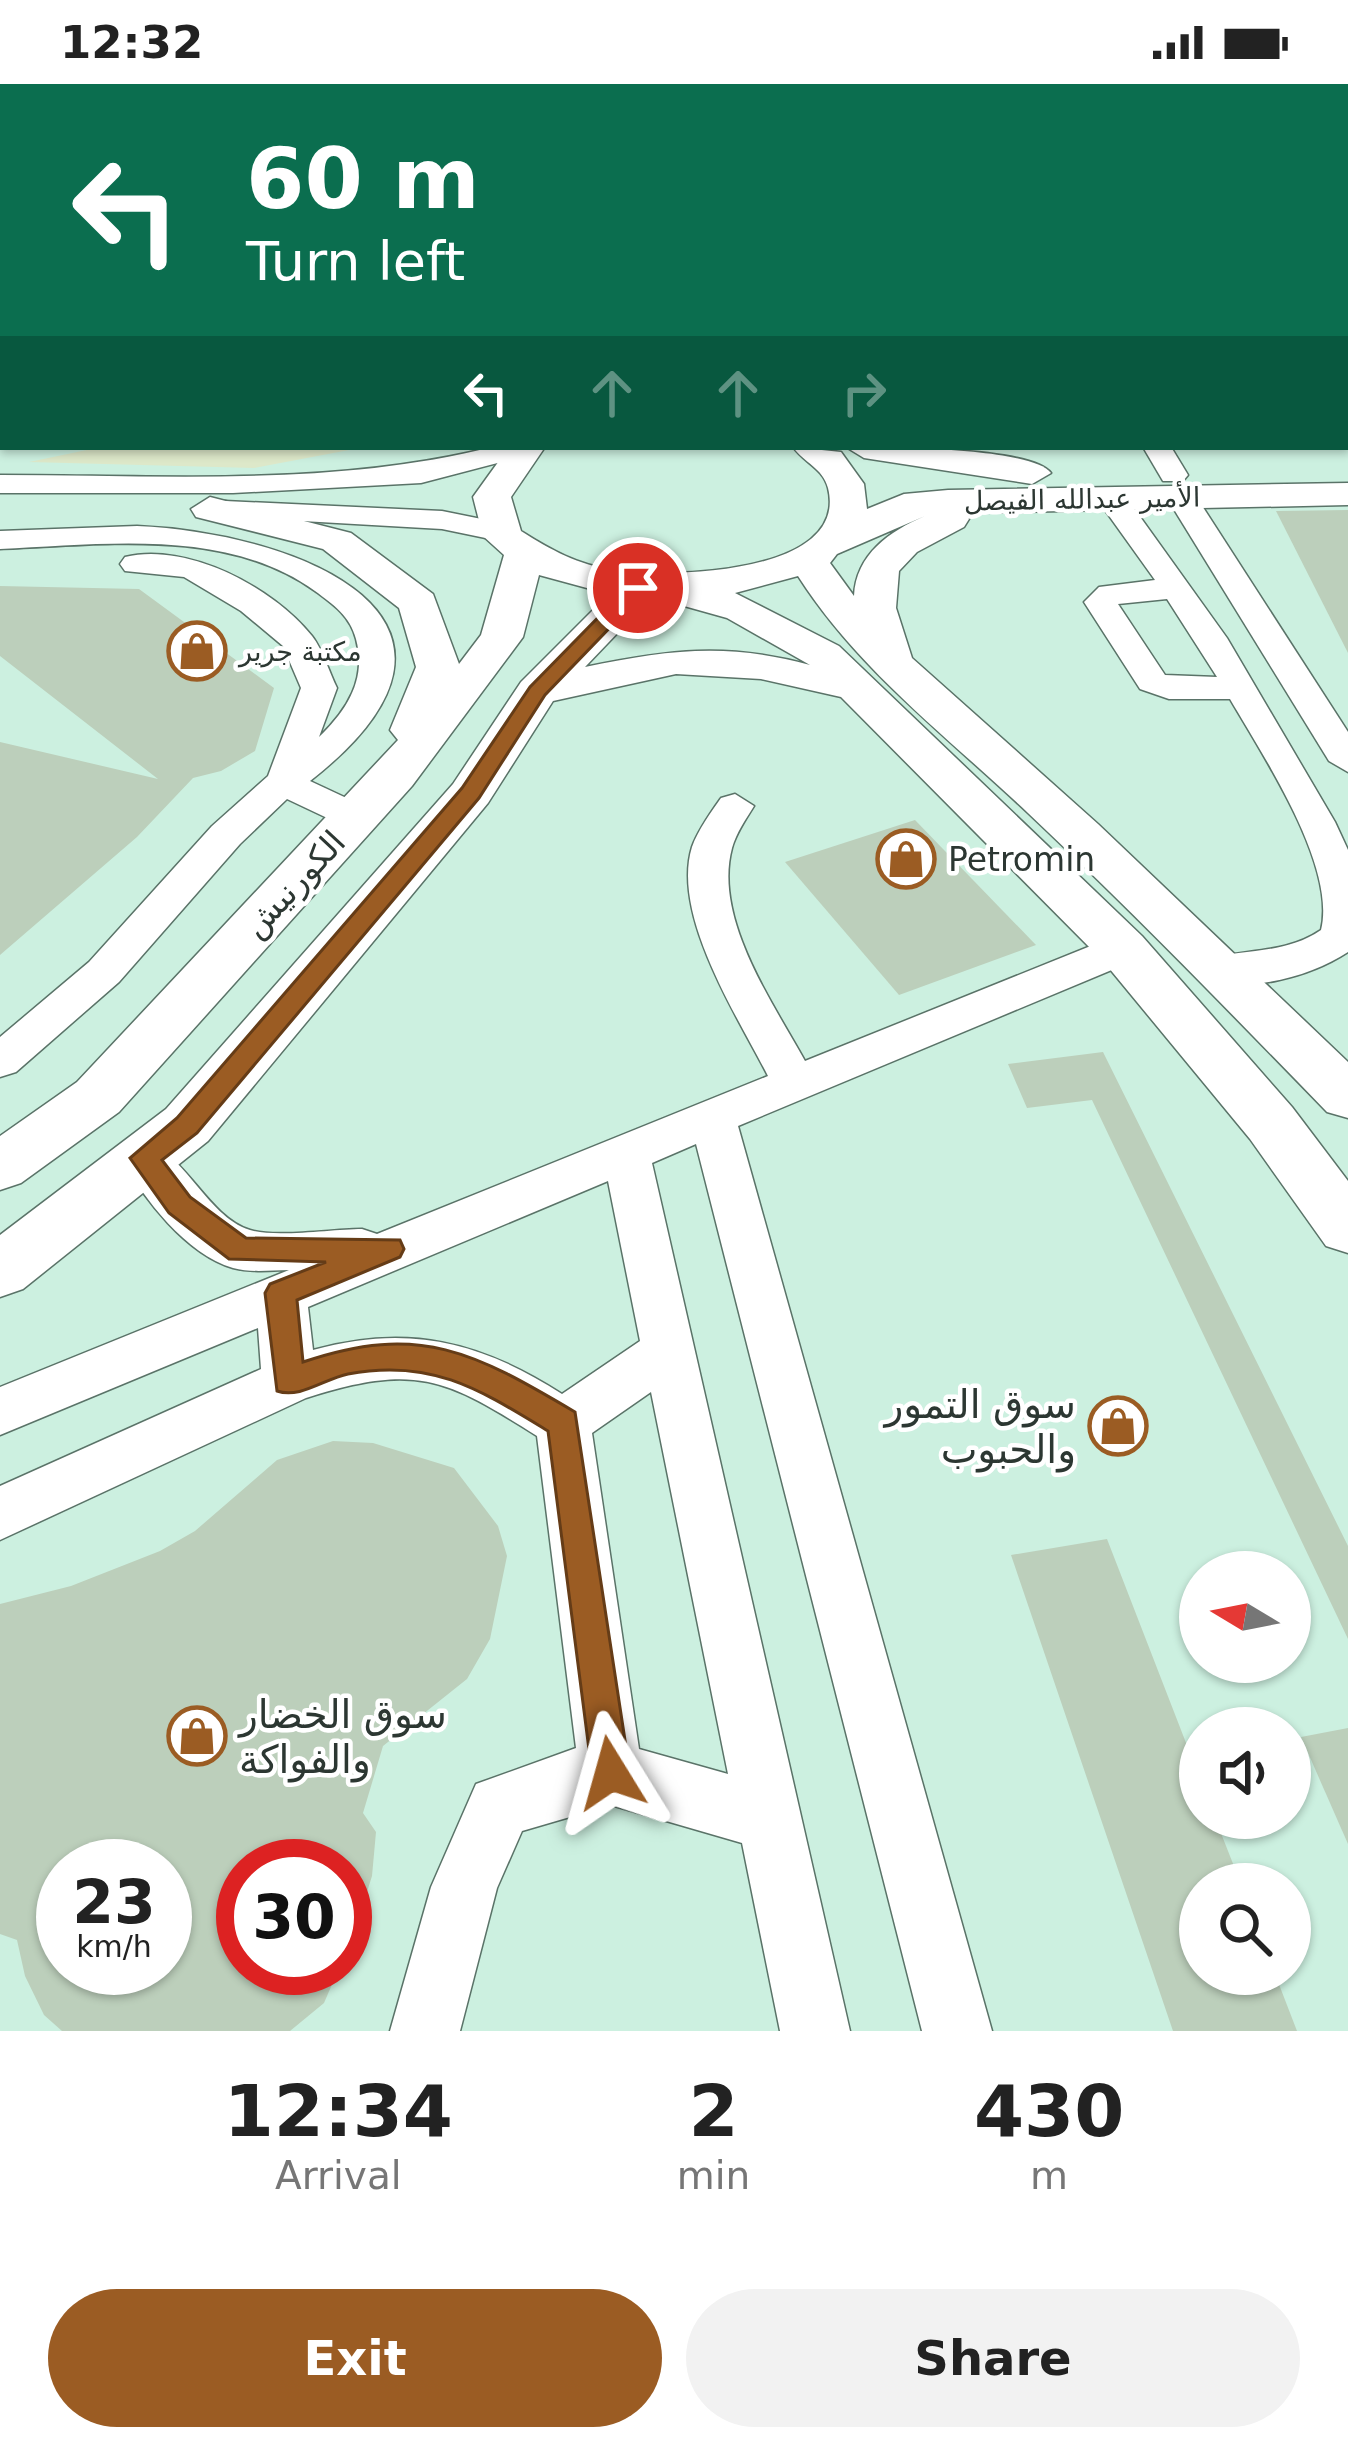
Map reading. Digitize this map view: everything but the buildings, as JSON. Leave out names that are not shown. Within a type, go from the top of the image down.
[{"type":"main road","name":"الكورنيش","points":[[2,1162],[98,1097],[395,776],[502,637],[512,543],[488,502],[499,472],[524,450]]},
{"type":"main road","points":[[816,450],[840,471],[850,496],[845,521],[816,552],[830,596],[875,676],[1123,949],[1271,1123],[1348,1228]]},
{"type":"main road","name":"الأمير عبدالله الفيصل","points":[[876,450],[1026,487]]},
{"type":"main road","points":[[994,450],[1152,482]]},
{"type":"main road","points":[[1026,487],[928,466],[916,478],[1152,482]]},
{"type":"main road","name":"الأمير عبدالله الفيصل","points":[[660,588],[772,573],[904,506],[1026,487],[1348,472]]},
{"type":"main road","name":"الأمير عبدالله الفيصل","points":[[1152,482],[1348,494]]},
{"type":"main road","points":[[875,676],[872,582],[887,559],[918,533],[1026,487]]},
{"type":"main road","points":[[214,497],[337,541],[418,603],[438,667],[395,776]]},
{"type":"main road","points":[[512,543],[594,581],[660,588],[742,609],[824,656],[875,676],[1219,970],[1348,1097]]},
{"type":"main road","points":[[0,1270],[187,1125],[471,793],[537,691],[660,588]]},
{"type":"main road","points":[[537,691],[676,661],[875,676]]},
{"type":"street","points":[[214,497],[379,450]]},
{"type":"street","points":[[0,510],[75,509],[421,474],[515,450]]},
{"type":"street","points":[[1152,482],[1177,588],[1298,787],[1340,880],[1346,911],[1341,937],[1318,955],[1285,966],[1219,970]]},
{"type":"street","points":[[1152,482],[1348,761]]},
{"type":"street","points":[[0,484],[214,497],[442,520],[512,543]]},
{"type":"street","points":[[50,552],[75,509]]},
{"type":"street","points":[[0,567],[50,552],[142,536],[245,545],[295,564],[369,617],[378,669],[369,700],[353,723],[246,814],[102,974],[0,1061]]},
{"type":"street","points":[[0,540],[50,552],[192,568],[253,604],[298,641],[319,688],[283,783]]},
{"type":"street","points":[[1177,588],[1111,594],[1100,602],[1152,682],[1169,688],[1238,688]]},
{"type":"street","points":[[283,783],[356,818]]},
{"type":"street","points":[[1298,787],[1348,783]]},
{"type":"street","points":[[735,806],[710,850],[710,890],[721,934],[794,1083]]},
{"type":"street","points":[[0,1411],[1123,949]]},
{"type":"street","points":[[712,1117],[957,2031]]},
{"type":"street","points":[[626,1152],[815,2031]]},
{"type":"street","points":[[145,1158],[179,1205],[240,1250],[389,1249]]},
{"type":"street","points":[[281,1293],[289,1381]]},
{"type":"street","points":[[563,1423],[671,1349]]},
{"type":"street","points":[[0,1514],[289,1381],[347,1361],[418,1357],[476,1370],[563,1423]]},
{"type":"street","points":[[563,1423],[611,1773]]},
{"type":"street","points":[[425,2031],[464,1887],[499,1807],[561,1783],[611,1773],[772,1819]]},
{"type":"shaded area","points":[[0,450],[1348,450],[1348,2031],[0,2031]]},
{"type":"shaded area","points":[[87,450],[349,450],[254,468],[29,462]]},
{"type":"place","name":"مكتبة جرير","points":[[197,651]]},
{"type":"place","name":"Petromin","points":[[906,859]]},
{"type":"place","name":"سوق التمور والحبوب","points":[[1118,1426]]},
{"type":"place","name":"سوق الخضار والفواكة","points":[[197,1736]]},
{"type":"route","points":[[611,1773],[563,1423],[476,1370],[418,1357],[347,1361],[289,1381],[281,1293],[389,1249],[240,1250],[179,1205],[145,1158],[187,1125],[471,793],[537,691],[638,588]]}]
